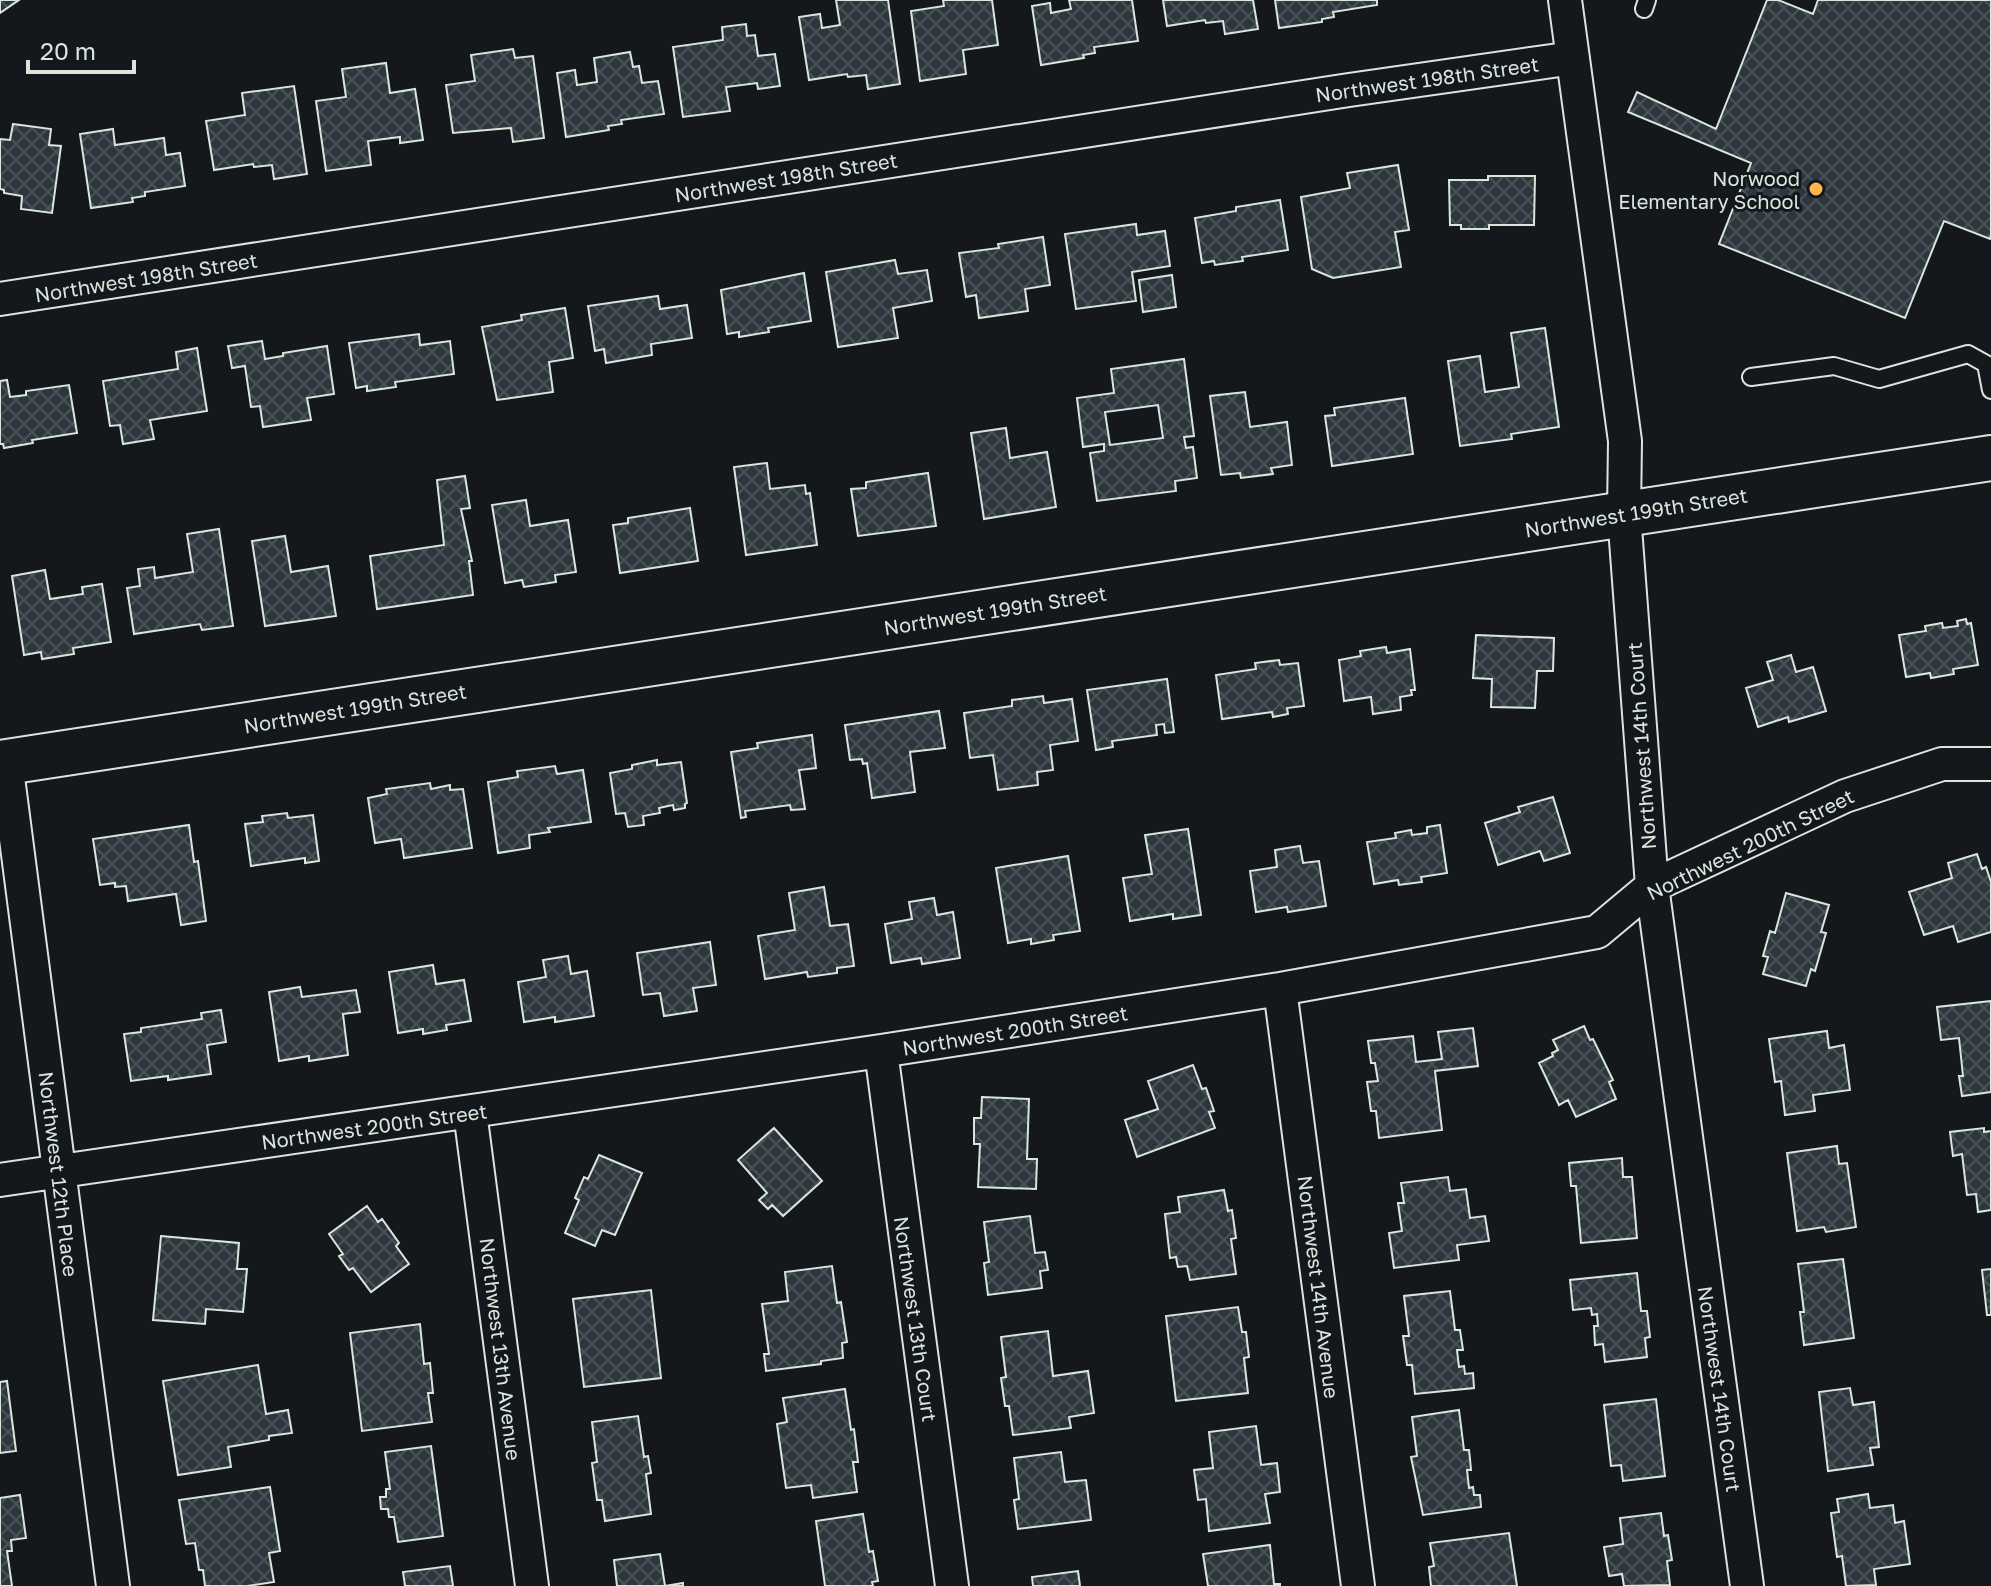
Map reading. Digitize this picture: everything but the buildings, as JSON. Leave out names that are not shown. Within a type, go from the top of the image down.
[{"type":"main road","name":"Northwest 199th Street","points":[[3,762],[1991,458]]},
{"type":"street","name":"Northwest 14th Court","points":[[1565,0],[1625,441],[1624,514],[1652,886],[1747,1586]]},
{"type":"street","name":"Northwest 198th Street","points":[[0,299],[1302,97],[1573,58]]},
{"type":"street","name":"Northwest 12th Place","points":[[3,762],[113,1586]]},
{"type":"street","name":"Northwest 200th Street","points":[[0,1180],[881,1051],[1280,989],[1597,932],[1652,886],[1845,796],[1942,764],[1991,764]]},
{"type":"street","name":"Northwest 14th Avenue","points":[[1280,989],[1358,1586]]},
{"type":"street","name":"Northwest 13th Court","points":[[881,1051],[952,1586]]},
{"type":"street","name":"Northwest 13th Avenue","points":[[470,1112],[532,1586]]},
{"type":"lane","points":[[1751,377],[1834,366],[1879,379],[1968,354],[1986,364],[1991,390]]},
{"type":"place","name":"Norwood Elementary School","points":[[1816,189]]}]
